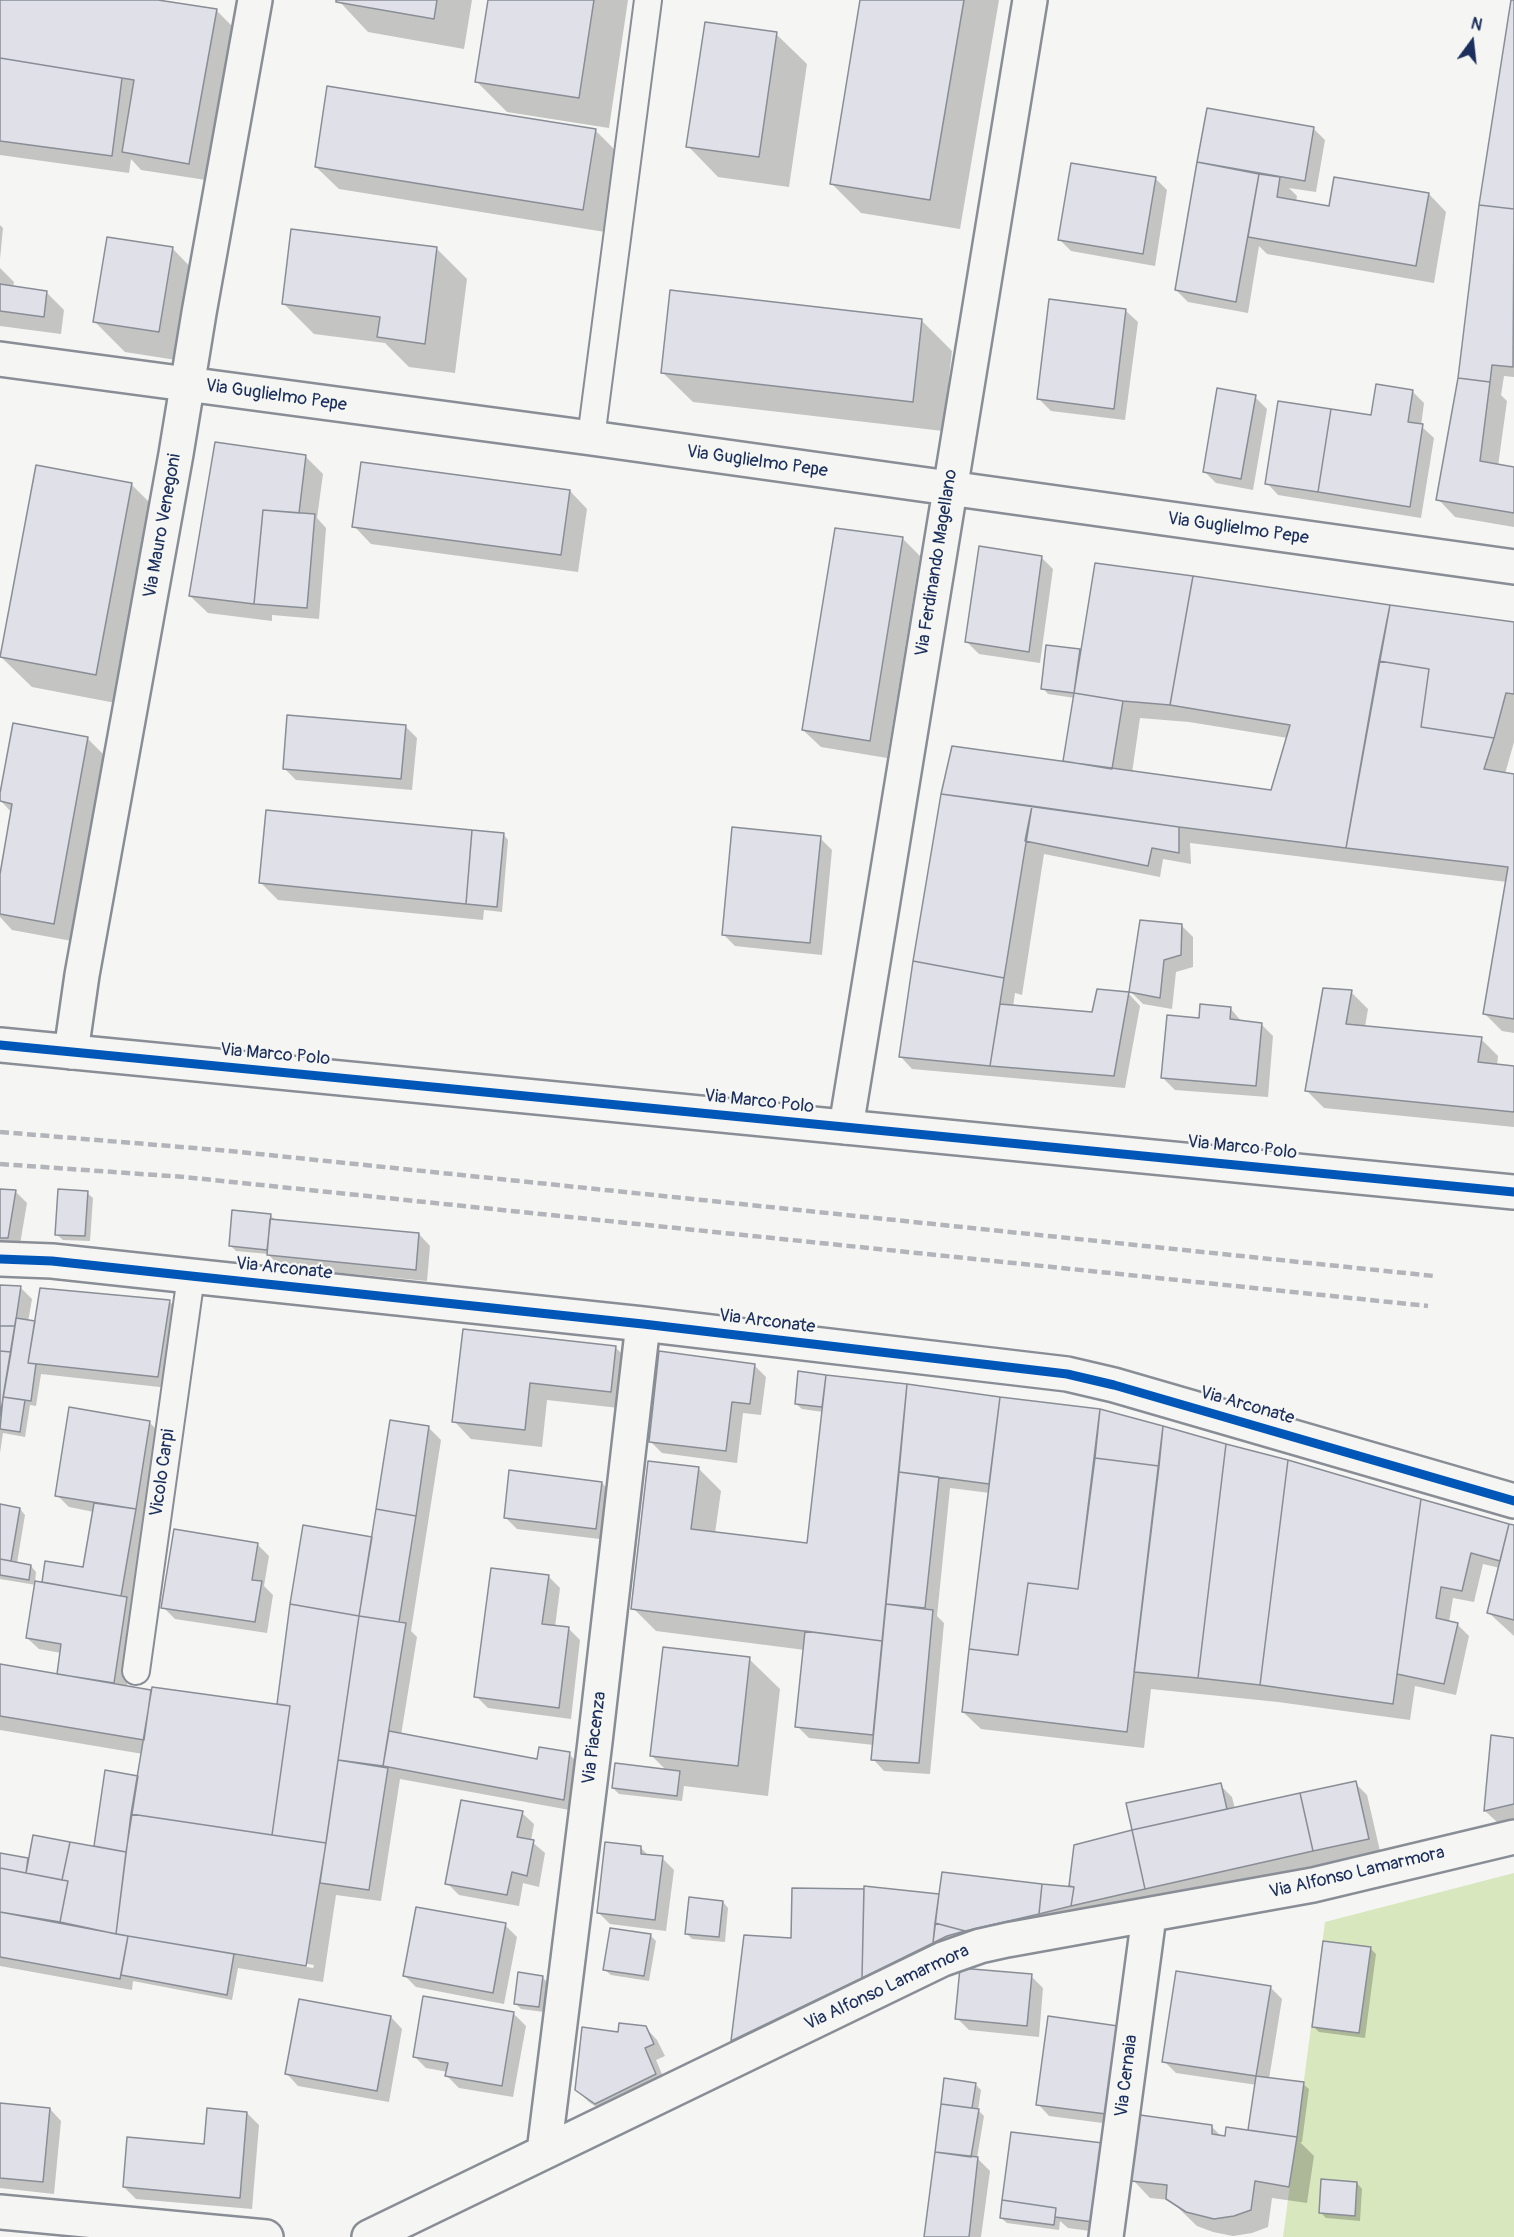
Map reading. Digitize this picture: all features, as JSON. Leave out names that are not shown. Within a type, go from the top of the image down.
[{"type":"street","name":"Via Mauro Venegoni","points":[[71,1052],[82,975],[255,0]]},
{"type":"street","name":"Via Ferdinando Magellano","points":[[846,1127],[1030,0]]},
{"type":"street","name":"Via Guglielmo Pepe","points":[[0,359],[591,438],[1514,567]]},
{"type":"street","name":"Via Marco Polo","points":[[0,1045],[1514,1192]]},
{"type":"street","name":"Via Arconate","points":[[0,1259],[45,1260],[643,1324],[1056,1372],[1090,1378],[1514,1501]]},
{"type":"street","name":"Via Piacenza","points":[[544,2152],[595,1742],[643,1324]]},
{"type":"street","name":"Via Alfonso Lamarmora","points":[[369,2237],[943,1959],[980,1946],[1313,1886],[1514,1837]]},
{"type":"street","name":"Via Cernaia","points":[[1106,2237],[1149,1916]]},
{"type":"street","points":[[0,2212],[266,2237]]},
{"type":"lane","points":[[591,438],[648,0]]},
{"type":"lane","name":"Vicolo Carpi","points":[[136,1671],[191,1276]]},
{"type":"green space","points":[[1514,1873],[1514,2237],[1283,2237],[1325,1922]]},
{"type":"building","points":[[0,0],[158,0],[217,9],[189,164],[122,152],[134,80],[0,58]]},
{"type":"building","points":[[336,0],[437,0],[434,19],[336,2]]},
{"type":"building","points":[[488,0],[594,0],[579,98],[475,82]]},
{"type":"building","points":[[860,0],[964,0],[930,200],[830,184]]},
{"type":"building","points":[[1511,0],[1514,0],[1514,209],[1479,205]]},
{"type":"building","points":[[705,22],[777,32],[759,157],[686,147]]},
{"type":"building","points":[[0,58],[122,78],[112,156],[0,141]]},
{"type":"building","points":[[327,86],[596,129],[583,210],[315,167]]},
{"type":"building","points":[[1207,108],[1314,127],[1305,181],[1197,162]]},
{"type":"building","points":[[1197,162],[1259,174],[1236,302],[1175,290]]},
{"type":"building","points":[[1071,163],[1156,177],[1143,254],[1058,240]]},
{"type":"building","points":[[1259,174],[1280,177],[1277,197],[1329,206],[1334,177],[1429,193],[1416,266],[1248,237]]},
{"type":"building","points":[[1479,205],[1514,209],[1513,367],[1492,365],[1490,382],[1458,378]]},
{"type":"building","points":[[291,229],[437,247],[425,344],[377,337],[380,317],[282,304]]},
{"type":"building","points":[[107,237],[173,247],[159,332],[93,322]]},
{"type":"building","points":[[0,284],[47,291],[44,317],[0,311]]},
{"type":"building","points":[[670,290],[922,319],[913,402],[661,373]]},
{"type":"building","points":[[1049,299],[1126,309],[1114,409],[1037,399]]},
{"type":"building","points":[[1458,378],[1490,382],[1480,461],[1514,467],[1514,513],[1436,500]]},
{"type":"building","points":[[1376,384],[1413,390],[1408,422],[1423,424],[1410,507],[1318,492],[1331,409],[1371,415]]},
{"type":"building","points":[[1217,388],[1256,395],[1241,479],[1203,472]]},
{"type":"building","points":[[1278,401],[1331,409],[1318,492],[1265,484]]},
{"type":"building","points":[[215,442],[306,455],[299,513],[263,510],[254,604],[189,596]]},
{"type":"building","points":[[361,462],[570,490],[561,555],[352,527]]},
{"type":"building","points":[[36,465],[132,483],[96,675],[0,657]]},
{"type":"building","points":[[263,510],[315,514],[307,608],[254,604]]},
{"type":"building","points":[[835,528],[903,537],[870,741],[802,730]]},
{"type":"building","points":[[979,546],[1042,556],[1029,652],[965,642]]},
{"type":"building","points":[[1095,563],[1193,576],[1170,705],[1123,701],[1074,693]]},
{"type":"building","points":[[1193,576],[1390,605],[1346,848],[941,794],[952,746],[1271,790],[1290,725],[1170,705]]},
{"type":"building","points":[[1390,605],[1514,622],[1514,694],[1506,693],[1494,738],[1421,727],[1429,669],[1379,661]]},
{"type":"building","points":[[1046,645],[1080,649],[1074,693],[1041,689]]},
{"type":"building","points":[[1379,661],[1429,669],[1421,727],[1494,738],[1484,769],[1514,774],[1514,1019],[1483,1014],[1508,867],[1346,848]]},
{"type":"building","points":[[1074,693],[1123,701],[1112,769],[1063,761]]},
{"type":"building","points":[[287,715],[406,725],[401,779],[283,769]]},
{"type":"building","points":[[13,723],[88,737],[54,924],[0,914],[0,874],[12,804],[0,801],[0,793]]},
{"type":"building","points":[[941,794],[1032,806],[1004,978],[913,961]]},
{"type":"building","points":[[1032,806],[1179,827],[1179,853],[1152,848],[1148,866],[1025,841]]},
{"type":"building","points":[[266,810],[472,830],[466,904],[259,883]]},
{"type":"building","points":[[732,827],[821,836],[810,943],[722,935]]},
{"type":"building","points":[[472,830],[504,833],[497,907],[466,904]]},
{"type":"building","points":[[1140,920],[1182,924],[1181,955],[1164,960],[1160,998],[1129,992]]},
{"type":"building","points":[[913,961],[1004,978],[990,1066],[899,1057]]},
{"type":"building","points":[[1323,988],[1352,990],[1346,1024],[1482,1037],[1478,1062],[1514,1066],[1514,1112],[1305,1091]]},
{"type":"building","points":[[1097,989],[1129,992],[1114,1076],[990,1066],[1000,1004],[1092,1012]]},
{"type":"building","points":[[1200,1004],[1231,1007],[1230,1019],[1262,1023],[1256,1086],[1161,1078],[1167,1015],[1199,1018]]},
{"type":"building","points":[[0,1189],[16,1190],[8,1238],[0,1238]]},
{"type":"building","points":[[58,1189],[88,1191],[85,1236],[55,1235]]},
{"type":"building","points":[[232,1210],[271,1214],[267,1250],[229,1246]]},
{"type":"building","points":[[270,1219],[419,1233],[416,1270],[267,1255]]},
{"type":"building","points":[[0,1285],[21,1286],[15,1326],[0,1326]]},
{"type":"building","points":[[40,1288],[170,1300],[158,1377],[28,1363]]},
{"type":"building","points":[[16,1318],[35,1321],[28,1363],[36,1364],[31,1401],[3,1397]]},
{"type":"building","points":[[0,1326],[15,1326],[11,1352],[0,1351]]},
{"type":"building","points":[[463,1329],[616,1346],[611,1392],[530,1383],[525,1430],[452,1422]]},
{"type":"building","points":[[0,1351],[11,1352],[0,1416]]},
{"type":"building","points":[[659,1351],[755,1364],[750,1404],[732,1402],[726,1451],[649,1442]]},
{"type":"building","points":[[798,1371],[826,1375],[822,1407],[795,1404]]},
{"type":"building","points":[[826,1375],[907,1384],[882,1641],[631,1609],[648,1461],[699,1467],[691,1529],[807,1543]]},
{"type":"building","points":[[907,1384],[1000,1397],[989,1484],[899,1472]]},
{"type":"building","points":[[3,1397],[25,1400],[20,1432],[0,1429]]},
{"type":"building","points":[[1000,1397],[1100,1409],[1078,1589],[1028,1583],[1018,1655],[969,1649]]},
{"type":"building","points":[[69,1407],[150,1421],[136,1509],[55,1496]]},
{"type":"building","points":[[1100,1409],[1163,1426],[1159,1466],[1095,1458]]},
{"type":"building","points":[[390,1420],[429,1426],[416,1516],[376,1509]]},
{"type":"building","points":[[1163,1426],[1226,1444],[1198,1678],[1134,1672]]},
{"type":"building","points":[[1226,1444],[1288,1460],[1260,1685],[1198,1678]]},
{"type":"building","points":[[1095,1458],[1159,1466],[1127,1732],[962,1712],[969,1649],[1018,1655],[1028,1583],[1078,1589]]},
{"type":"building","points":[[1288,1460],[1421,1499],[1393,1704],[1260,1685]]},
{"type":"building","points":[[509,1470],[602,1482],[596,1529],[504,1518]]},
{"type":"building","points":[[899,1472],[939,1477],[925,1608],[886,1604]]},
{"type":"building","points":[[1421,1499],[1509,1524],[1500,1561],[1471,1553],[1462,1591],[1441,1587],[1436,1618],[1458,1623],[1444,1684],[1397,1674]]},
{"type":"building","points":[[94,1503],[136,1509],[121,1596],[42,1582],[45,1561],[83,1567]]},
{"type":"building","points":[[0,1504],[20,1508],[11,1561],[0,1559]]},
{"type":"building","points":[[376,1509],[416,1516],[399,1622],[359,1616]]},
{"type":"building","points":[[1509,1524],[1514,1525],[1514,1620],[1487,1613]]},
{"type":"building","points":[[303,1525],[372,1537],[359,1616],[290,1604]]},
{"type":"building","points":[[174,1529],[258,1543],[252,1580],[262,1581],[255,1622],[161,1608]]},
{"type":"building","points":[[0,1559],[31,1565],[29,1580],[0,1575]]},
{"type":"building","points":[[491,1568],[549,1575],[542,1624],[569,1627],[559,1708],[474,1697]]},
{"type":"building","points":[[35,1581],[127,1597],[114,1683],[57,1674],[61,1644],[26,1638]]},
{"type":"building","points":[[290,1604],[359,1616],[326,1843],[272,1835],[290,1706],[277,1704]]},
{"type":"building","points":[[886,1604],[933,1610],[919,1763],[871,1760]]},
{"type":"building","points":[[359,1616],[406,1623],[383,1766],[338,1760]]},
{"type":"building","points":[[805,1631],[882,1641],[873,1735],[795,1727]]},
{"type":"building","points":[[663,1647],[750,1657],[738,1766],[650,1756]]},
{"type":"building","points":[[0,1664],[151,1690],[144,1740],[0,1716]]},
{"type":"building","points":[[152,1687],[290,1706],[272,1835],[131,1814]]},
{"type":"building","points":[[389,1731],[537,1759],[539,1747],[570,1752],[564,1800],[383,1766]]},
{"type":"building","points":[[1491,1735],[1514,1738],[1514,1804],[1484,1811]]},
{"type":"building","points":[[338,1760],[388,1768],[369,1890],[320,1883]]},
{"type":"building","points":[[615,1763],[680,1771],[677,1796],[612,1788]]},
{"type":"building","points":[[105,1770],[138,1776],[126,1852],[94,1846]]},
{"type":"building","points":[[1356,1781],[1369,1839],[1313,1851],[1300,1793]]},
{"type":"building","points":[[1221,1783],[1227,1809],[1132,1830],[1126,1803]]},
{"type":"building","points":[[1300,1793],[1313,1851],[1145,1889],[1132,1830]]},
{"type":"building","points":[[461,1800],[523,1811],[517,1837],[534,1840],[527,1876],[512,1872],[507,1895],[445,1884]]},
{"type":"building","points":[[131,1814],[326,1843],[306,1966],[116,1934]]},
{"type":"building","points":[[1132,1830],[1145,1889],[1071,1906],[1074,1887],[1069,1886],[1074,1845]]},
{"type":"building","points":[[33,1835],[70,1842],[62,1880],[26,1873]]},
{"type":"building","points":[[70,1842],[126,1852],[116,1934],[60,1922],[68,1881],[62,1880]]},
{"type":"building","points":[[605,1842],[641,1846],[641,1854],[663,1856],[655,1920],[597,1913]]},
{"type":"building","points":[[0,1853],[28,1858],[26,1873],[0,1868]]},
{"type":"building","points":[[0,1868],[68,1881],[60,1922],[0,1912]]},
{"type":"building","points":[[942,1872],[1042,1884],[1039,1914],[965,1931],[935,1923]]},
{"type":"building","points":[[1042,1884],[1074,1887],[1071,1906],[1039,1914]]},
{"type":"building","points":[[864,1886],[939,1894],[933,1943],[862,1978]]},
{"type":"building","points":[[792,1888],[864,1889],[862,1978],[731,2041],[744,1935],[791,1938]]},
{"type":"building","points":[[689,1897],[723,1901],[719,1937],[685,1934]]},
{"type":"building","points":[[416,1907],[506,1923],[493,1993],[403,1976]]},
{"type":"building","points":[[0,1912],[128,1936],[120,1979],[0,1957]]},
{"type":"building","points":[[935,1923],[965,1931],[933,1943]]},
{"type":"building","points":[[610,1928],[651,1934],[644,1976],[603,1970]]},
{"type":"building","points":[[128,1936],[234,1954],[227,1995],[121,1975]]},
{"type":"building","points":[[1323,1941],[1371,1947],[1359,2033],[1312,2027]]},
{"type":"building","points":[[960,1968],[1032,1974],[1027,2026],[955,2019]]},
{"type":"building","points":[[1176,1971],[1271,1986],[1256,2076],[1162,2062]]},
{"type":"building","points":[[518,1972],[543,1976],[539,2007],[514,2004]]},
{"type":"building","points":[[423,1996],[514,2012],[502,2086],[445,2076],[448,2063],[413,2057]]},
{"type":"building","points":[[299,1999],[391,2016],[377,2091],[285,2074]]},
{"type":"building","points":[[1048,2016],[1118,2026],[1106,2114],[1036,2105]]},
{"type":"building","points":[[619,2023],[646,2026],[654,2044],[645,2048],[656,2074],[595,2104],[575,2090],[582,2027],[618,2032]]},
{"type":"building","points":[[1256,2076],[1304,2082],[1297,2137],[1248,2130]]},
{"type":"building","points":[[944,2078],[976,2083],[972,2108],[941,2104]]},
{"type":"building","points":[[0,2103],[50,2108],[43,2182],[0,2178]]},
{"type":"building","points":[[941,2104],[979,2109],[971,2157],[935,2152]]},
{"type":"building","points":[[207,2108],[247,2112],[240,2198],[123,2187],[127,2137],[204,2144]]},
{"type":"building","points":[[1140,2115],[1212,2125],[1212,2134],[1225,2136],[1226,2127],[1297,2137],[1289,2187],[1255,2181],[1251,2210],[1234,2216],[1214,2219],[1186,2212],[1166,2199],[1167,2185],[1131,2181]]},
{"type":"building","points":[[1011,2132],[1103,2143],[1093,2222],[1055,2217],[1056,2208],[1002,2200]]},
{"type":"building","points":[[935,2152],[978,2157],[969,2237],[924,2237]]},
{"type":"building","points":[[1321,2179],[1357,2182],[1355,2216],[1319,2213]]},
{"type":"building","points":[[1002,2200],[1056,2208],[1054,2225],[1000,2218]]},
{"type":"railway","points":[[0,1132],[230,1151],[1434,1276]]},
{"type":"railway","points":[[0,1164],[184,1177],[1428,1306]]},
{"type":"cycle path","points":[[0,1045],[1514,1192]]},
{"type":"cycle path","points":[[0,1259],[52,1261],[643,1324],[1067,1374],[1114,1385],[1514,1501]]}]
